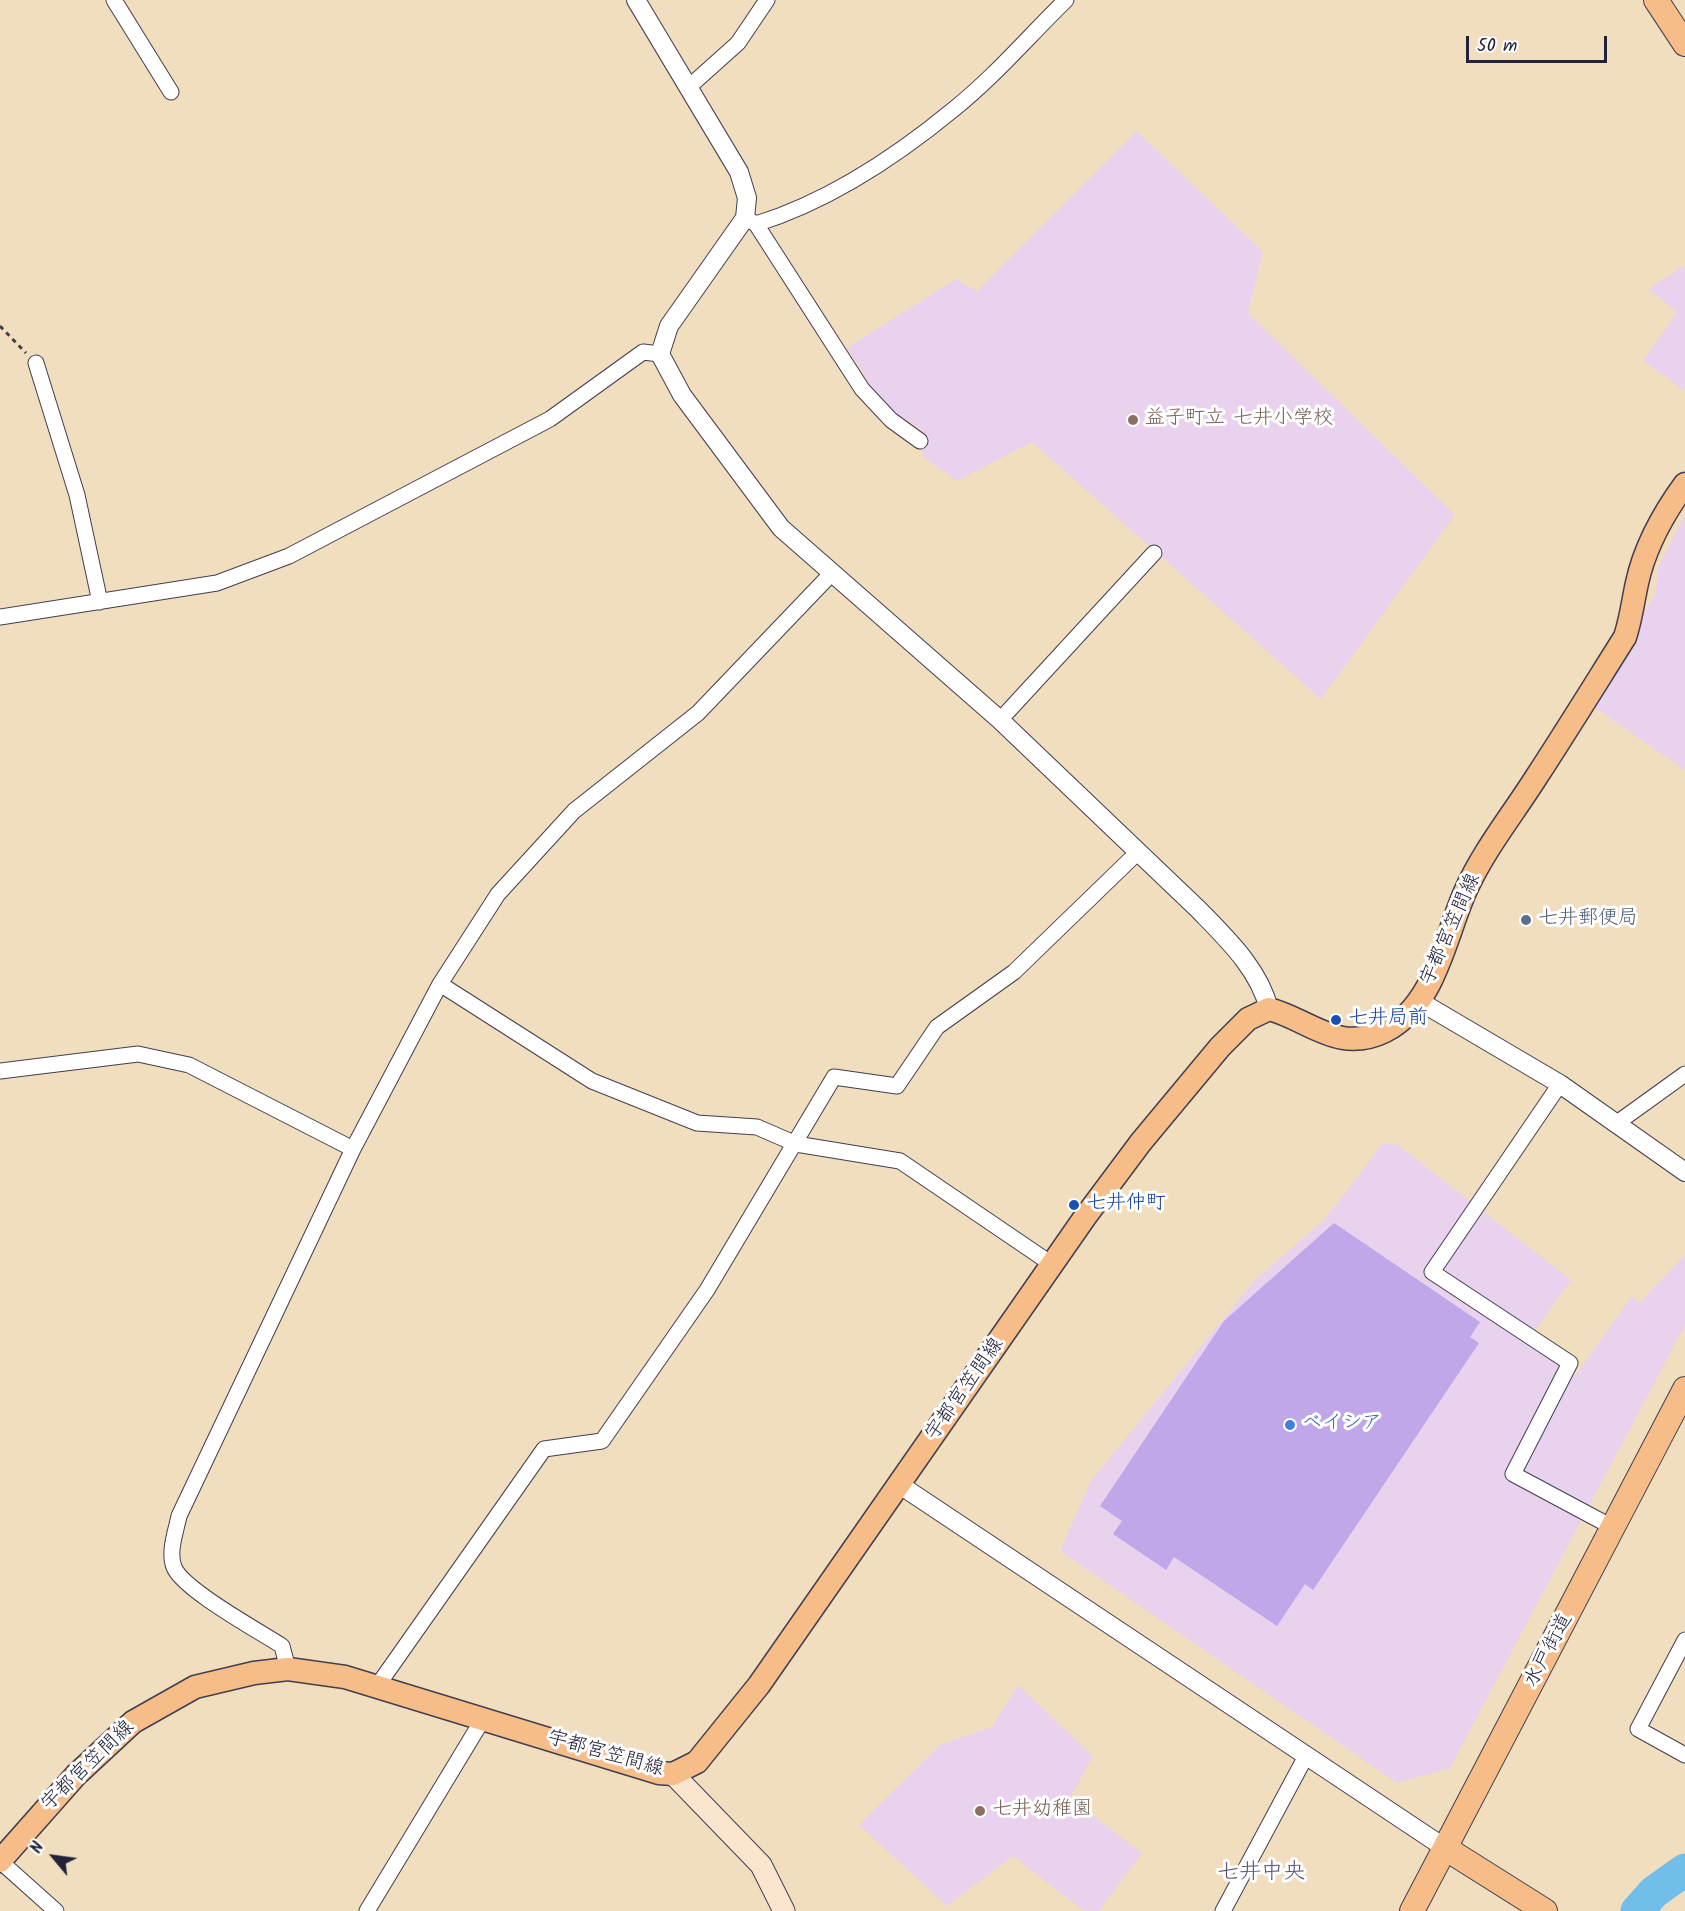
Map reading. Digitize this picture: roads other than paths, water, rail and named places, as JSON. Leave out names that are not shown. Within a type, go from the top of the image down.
[{"type":"highway","points":[[1656,0],[1685,44]]},
{"type":"highway","name":"水戸街道","points":[[1412,1911],[1685,1389]]},
{"type":"highway","points":[[1445,1848],[1545,1911]]},
{"type":"main road","name":"宇都宮笠間線","points":[[0,1861],[76,1775],[133,1722],[195,1687],[254,1673],[288,1670],[319,1672],[378,1685],[640,1769],[673,1774],[697,1762],[759,1686],[1141,1142],[1213,1056],[1248,1019],[1258,1012],[1269,1009],[1321,1033],[1343,1038],[1364,1038],[1384,1031],[1403,1019],[1419,1001],[1475,873],[1625,637],[1632,618],[1646,552],[1659,523],[1685,484]]},
{"type":"main road","points":[[673,1774],[761,1865],[784,1911]]},
{"type":"street","points":[[114,0],[171,92]]},
{"type":"street","points":[[636,0],[690,86],[739,172],[747,198],[750,221],[862,389],[891,420],[920,441]]},
{"type":"street","points":[[690,86],[738,43],[767,0]]},
{"type":"street","points":[[1066,0],[955,109],[881,162],[812,201],[750,221],[669,326],[660,354],[682,395],[781,528],[1000,720],[1138,852],[1230,943],[1256,978],[1269,1009]]},
{"type":"street","points":[[0,618],[217,583],[289,556],[550,419],[643,352],[660,354]]},
{"type":"street","points":[[36,363],[77,495],[100,602]]},
{"type":"street","points":[[1000,720],[1154,553]]},
{"type":"street","points":[[288,1670],[282,1646],[191,1588],[174,1567],[173,1545],[179,1516],[353,1149],[440,984],[498,894],[574,810],[698,713],[832,573]]},
{"type":"street","points":[[378,1685],[544,1449],[602,1442],[706,1290],[796,1144],[834,1077],[897,1086],[937,1027],[1014,972],[1138,852]]},
{"type":"street","points":[[440,984],[592,1080],[697,1124],[757,1127],[796,1144],[900,1161],[1053,1265]]},
{"type":"street","points":[[1419,1001],[1560,1084],[1685,1172]]},
{"type":"street","points":[[0,1071],[138,1054],[189,1065],[353,1149]]},
{"type":"street","points":[[1617,1123],[1685,1074]]},
{"type":"street","points":[[1560,1084],[1432,1272],[1570,1363],[1513,1474],[1614,1528]]},
{"type":"street","points":[[900,1485],[1445,1848]]},
{"type":"street","points":[[1685,1640],[1638,1729],[1685,1755]]},
{"type":"street","points":[[368,1911],[483,1719]]},
{"type":"street","points":[[1223,1911],[1306,1756]]},
{"type":"street","points":[[0,1861],[56,1911]]},
{"type":"waterway","points":[[1637,1911],[1654,1892],[1685,1870]]},
{"type":"place","name":"益子町立 七井小学校","points":[[1133,420]]},
{"type":"place","name":"七井郵便局","points":[[1526,920]]},
{"type":"place","name":"七井局前","points":[[1336,1020]]},
{"type":"place","name":"七井仲町","points":[[1074,1205]]},
{"type":"place","name":"ベイシア","points":[[1290,1425]]},
{"type":"place","name":"七井幼稚園","points":[[980,1811]]},
{"type":"district","name":"七井中央","points":[[1261,1874]]}]
